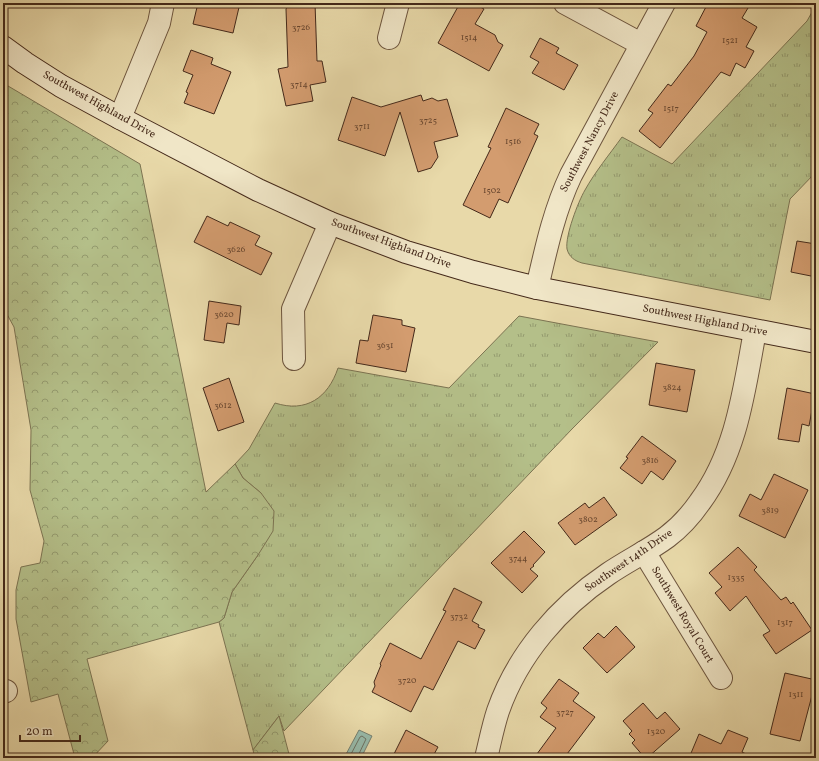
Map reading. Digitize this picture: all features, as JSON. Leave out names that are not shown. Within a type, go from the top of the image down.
[{"type":"street","points":[[120,118],[158,23],[163,3]]},
{"type":"street","points":[[388,38],[398,3]]},
{"type":"street","points":[[565,3],[641,44]]},
{"type":"street","name":"Southwest Nancy Drive","points":[[537,288],[551,228],[571,175],[664,3]]},
{"type":"street","name":"Southwest Highland Drive","points":[[3,47],[61,86],[258,190],[330,223],[413,254],[473,272],[537,288],[816,342]]},
{"type":"street","points":[[294,359],[293,308],[330,223]]},
{"type":"street","name":"Southwest 14th Drive","points":[[486,758],[492,734],[508,687],[534,644],[548,626],[568,605],[589,587],[668,537],[701,502],[717,476],[729,451],[737,423],[755,331]]},
{"type":"street","name":"Southwest Royal Court","points":[[644,552],[721,678]]},
{"type":"green space","points":[[816,5],[816,172],[790,199],[770,300],[582,263],[573,258],[568,252],[567,243],[570,228],[579,202],[593,177],[622,137],[672,164],[807,21]]},
{"type":"green space","points":[[3,83],[140,164],[206,492],[235,464],[243,478],[261,493],[274,511],[273,531],[232,592],[224,618],[219,622],[87,659],[108,741],[92,758],[75,758],[58,694],[31,702],[16,619],[16,590],[21,567],[40,563],[44,541],[30,490],[31,430],[14,327],[3,307]]},
{"type":"green space","points":[[519,316],[658,342],[572,429],[284,731],[279,716],[253,750],[219,622],[224,618],[232,592],[258,555],[261,493],[243,478],[235,464],[249,449],[275,403],[286,406],[297,406],[314,400],[322,395],[328,388],[334,379],[338,368],[449,388]]},
{"type":"green space","points":[[279,716],[290,758],[255,758],[253,750]]},
{"type":"water","points":[[359,730],[372,736],[361,758],[344,758]]},
{"type":"building","points":[[198,3],[240,3],[233,33],[193,24]]},
{"type":"building","points":[[289,3],[315,3],[317,61],[322,61],[326,82],[310,85],[313,101],[286,106],[278,69],[288,67],[286,9]]},
{"type":"building","points":[[460,3],[473,3],[484,9],[475,24],[495,35],[498,42],[503,45],[489,71],[438,43]]},
{"type":"building","points":[[708,3],[751,3],[742,18],[757,27],[746,47],[754,51],[745,68],[736,63],[730,76],[721,72],[660,148],[639,131],[653,113],[648,110],[668,84],[671,86],[694,56],[707,32],[696,26]]},
{"type":"building","points":[[540,38],[559,48],[556,53],[578,65],[564,90],[532,73],[539,62],[530,57]]},
{"type":"building","points":[[191,50],[213,58],[211,64],[231,72],[214,114],[184,103],[188,93],[186,92],[193,75],[183,71]]},
{"type":"building","points":[[421,95],[423,101],[432,98],[438,101],[447,99],[458,136],[434,142],[438,157],[431,168],[418,172],[400,112],[385,156],[338,140],[352,97],[381,107]]},
{"type":"building","points":[[506,108],[539,124],[534,134],[538,136],[508,203],[499,199],[490,218],[463,205],[491,148],[488,147]]},
{"type":"building","points":[[207,216],[228,226],[230,222],[260,236],[255,245],[272,253],[261,275],[194,242]]},
{"type":"building","points":[[797,241],[816,244],[816,277],[791,272]]},
{"type":"building","points":[[209,301],[241,306],[239,325],[227,323],[224,343],[204,340]]},
{"type":"building","points":[[373,315],[402,320],[402,325],[415,328],[406,372],[356,363],[360,340],[368,341]]},
{"type":"building","points":[[656,363],[695,370],[687,412],[649,405]]},
{"type":"building","points":[[229,378],[244,422],[218,431],[203,388]]},
{"type":"building","points":[[787,388],[815,394],[809,426],[802,424],[799,442],[778,439]]},
{"type":"building","points":[[642,436],[676,461],[663,480],[651,471],[642,484],[620,468],[628,458],[626,457]]},
{"type":"building","points":[[774,474],[808,490],[785,538],[739,516],[750,494],[761,500]]},
{"type":"building","points":[[604,497],[617,515],[575,545],[558,523],[585,503],[589,508]]},
{"type":"building","points":[[524,531],[545,552],[530,569],[538,576],[522,593],[491,563]]},
{"type":"building","points":[[738,547],[757,567],[754,570],[781,600],[786,597],[791,604],[793,602],[812,630],[776,654],[763,635],[770,631],[746,596],[730,611],[715,593],[722,587],[709,573]]},
{"type":"building","points":[[454,588],[482,602],[472,621],[479,625],[478,627],[485,630],[475,649],[458,641],[433,690],[424,686],[411,712],[372,692],[375,686],[374,682],[381,665],[380,664],[390,643],[421,659],[446,611],[443,610]]},
{"type":"building","points":[[616,626],[635,647],[607,673],[583,648],[598,633],[604,638]]},
{"type":"building","points":[[785,673],[816,680],[800,741],[770,734]]},
{"type":"building","points":[[559,679],[579,693],[573,701],[595,717],[564,758],[534,758],[556,728],[540,717],[547,708],[541,703]]},
{"type":"building","points":[[643,703],[657,719],[665,712],[680,729],[647,758],[645,758],[632,743],[635,740],[629,734],[632,731],[623,721]]},
{"type":"building","points":[[406,730],[438,747],[432,758],[392,758]]},
{"type":"building","points":[[728,730],[748,738],[742,752],[754,758],[689,758],[699,734],[721,744]]}]
